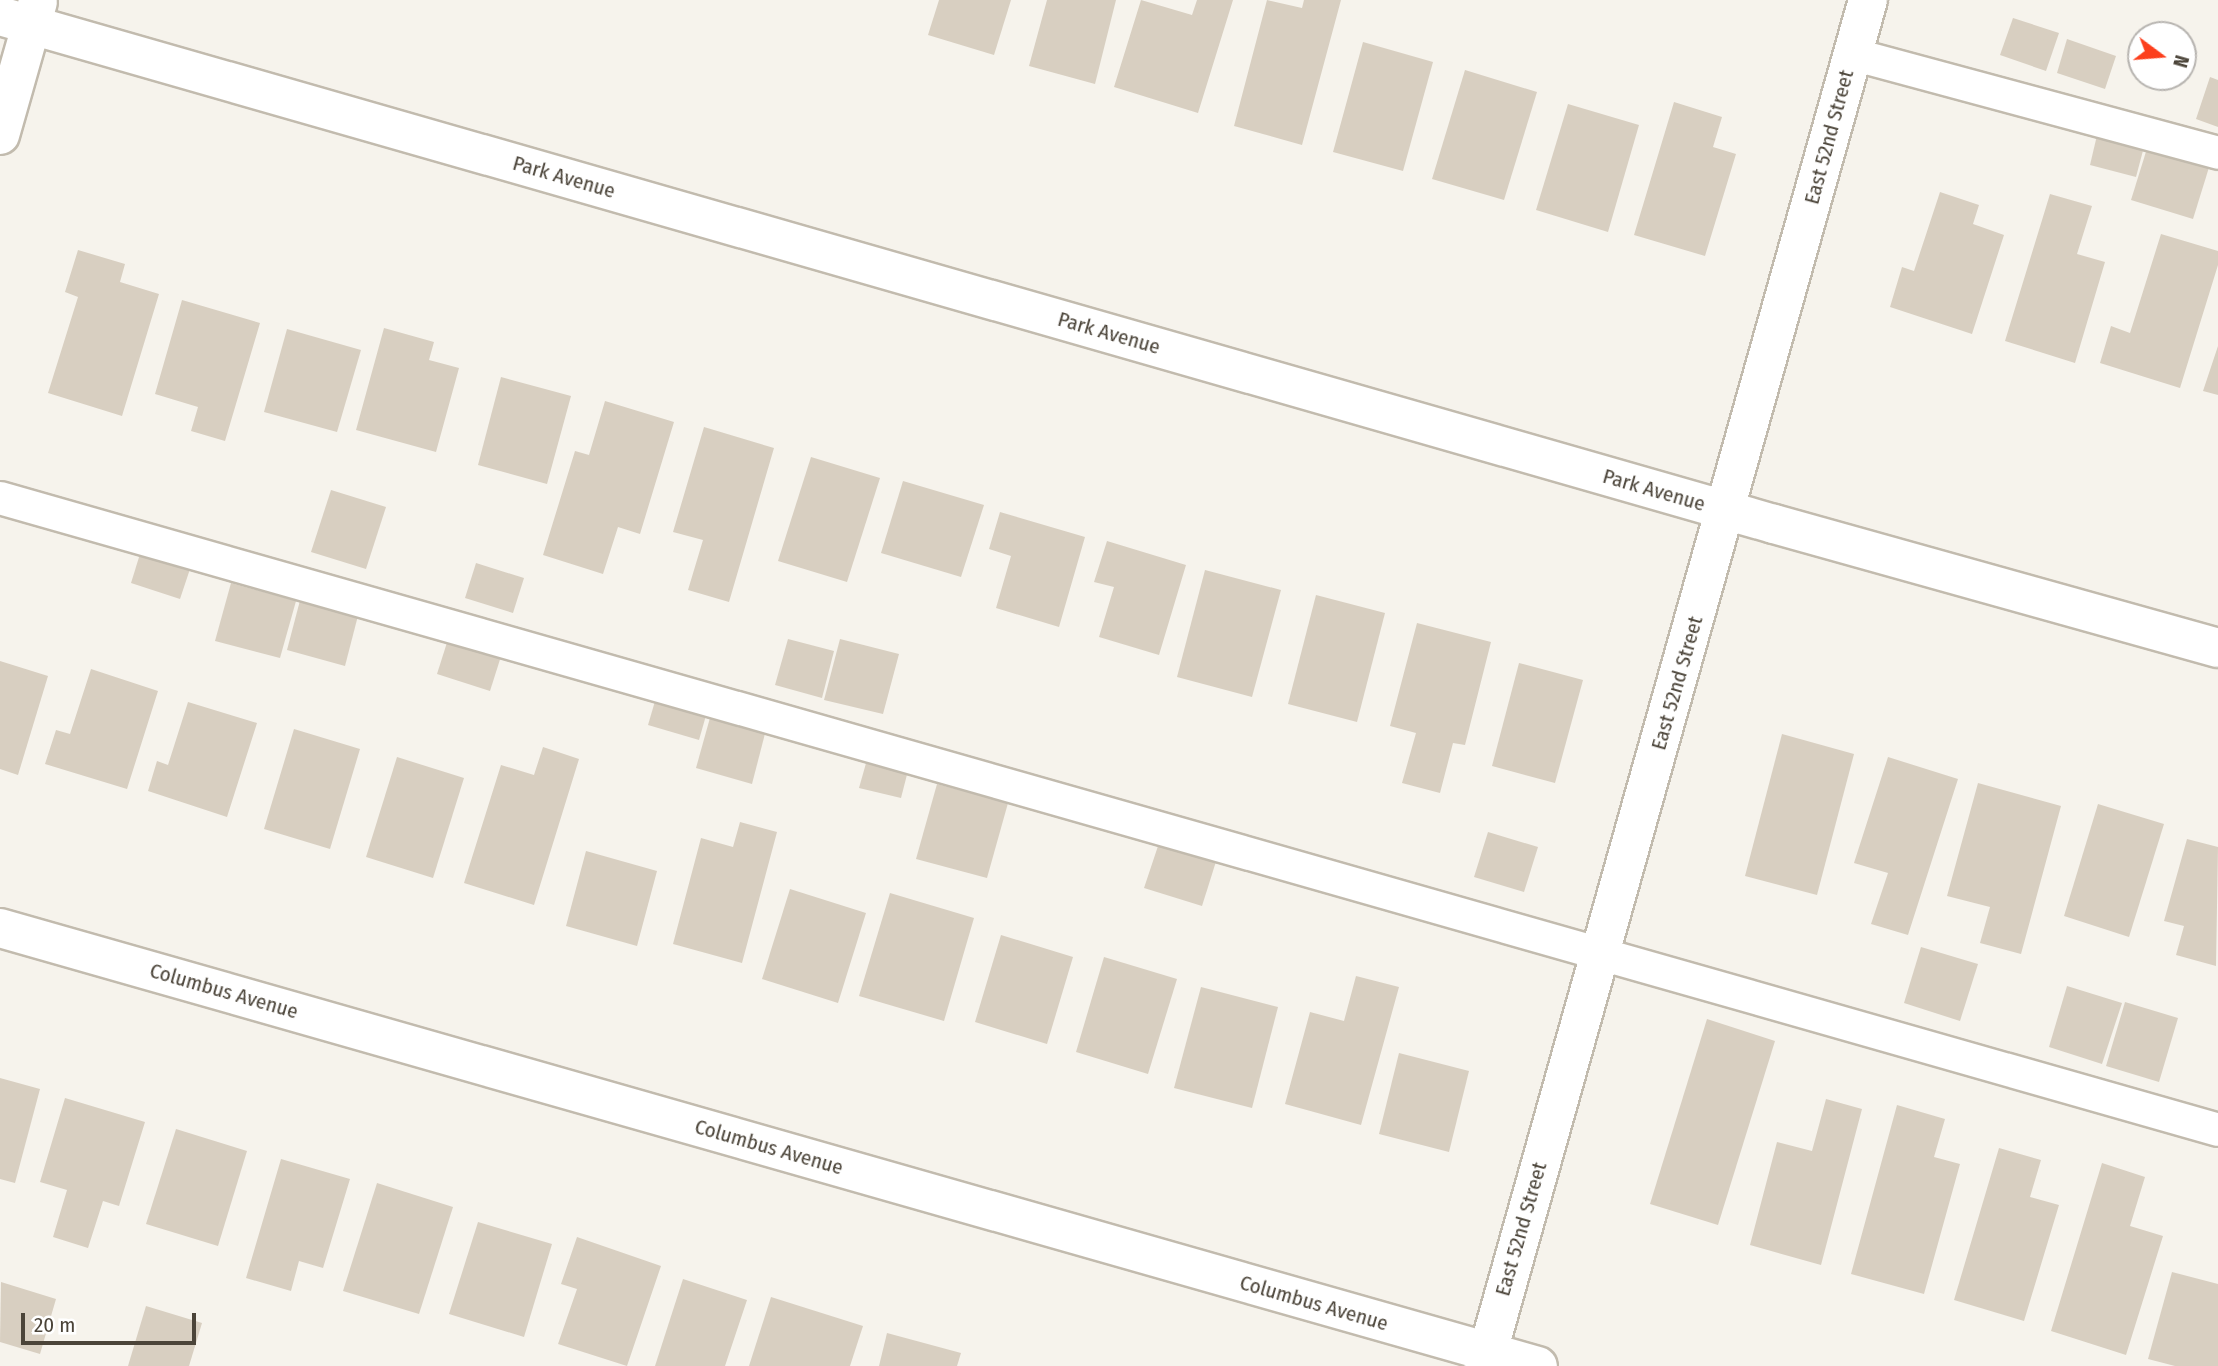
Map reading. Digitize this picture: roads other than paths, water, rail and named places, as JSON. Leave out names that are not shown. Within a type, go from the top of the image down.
[{"type":"street","name":"East 52nd Street","points":[[1486,1359],[1868,0]]},
{"type":"street","points":[[0,135],[23,13]]},
{"type":"street","name":"Park Avenue","points":[[23,13],[1726,511],[2218,648]]},
{"type":"street","name":"Columbus Avenue","points":[[0,928],[1486,1359],[1538,1366]]},
{"type":"lane","points":[[1852,54],[2218,153]]},
{"type":"lane","points":[[0,498],[2218,1130]]}]
